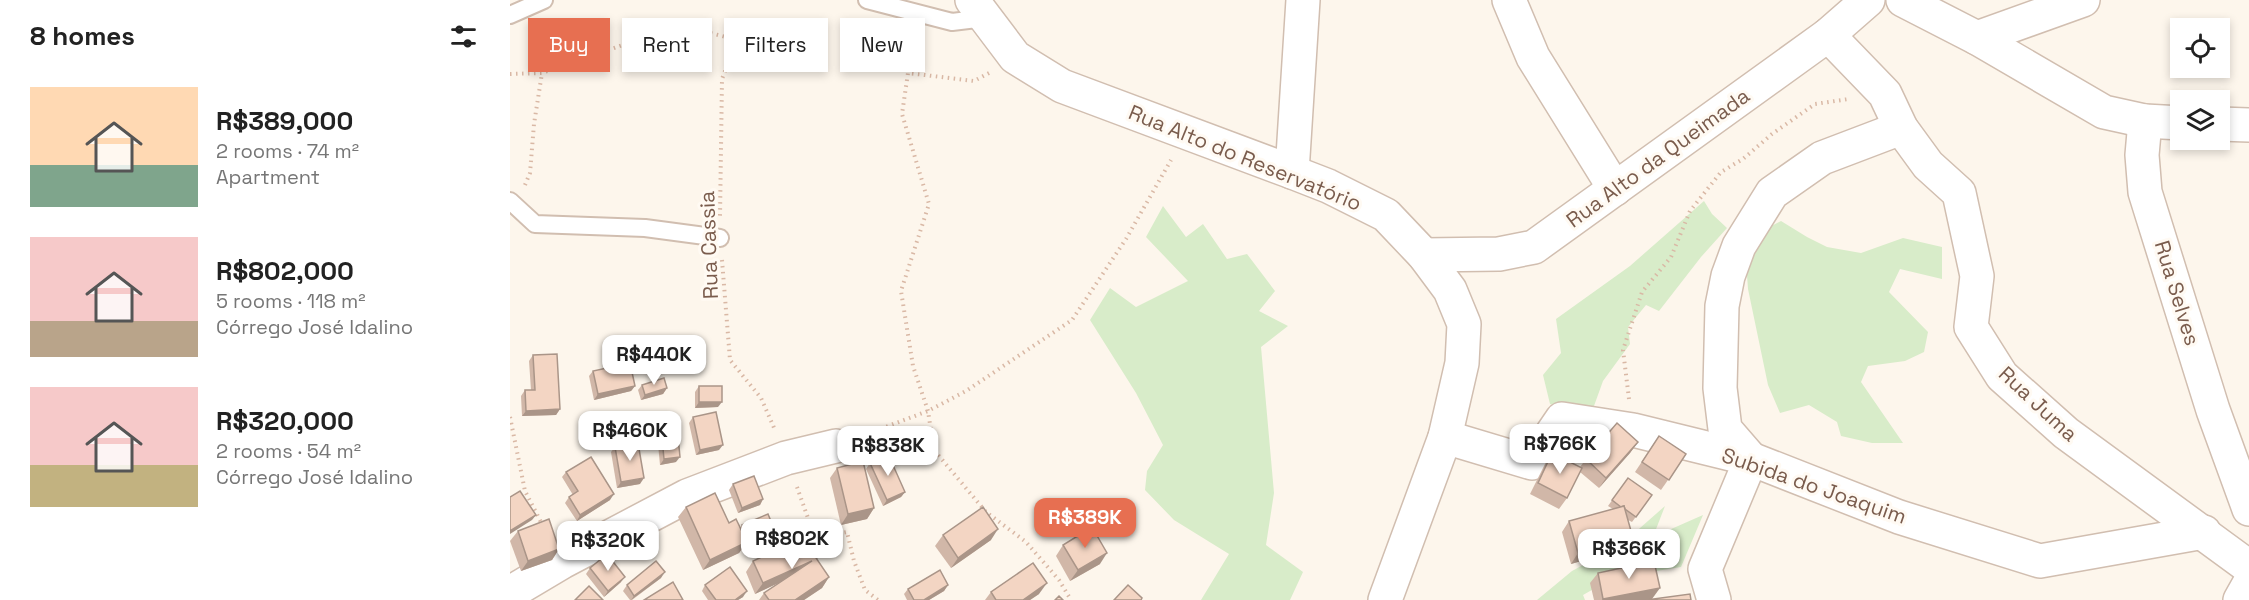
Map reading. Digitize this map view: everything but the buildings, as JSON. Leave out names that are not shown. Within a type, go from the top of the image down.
[{"type":"street","points":[[1292,172],[1303,0]]},
{"type":"street","points":[[1509,0],[1533,57],[1615,189]]},
{"type":"street","name":"Rua Alto da Queimada","points":[[1424,255],[1499,254],[1534,247],[1828,35],[1868,0]]},
{"type":"street","points":[[1903,0],[1977,38],[2104,112],[2145,121],[2170,122]]},
{"type":"street","points":[[1977,38],[2083,0]]},
{"type":"street","name":"Rua Alto do Reservatório","points":[[978,9],[1015,57],[1062,86],[1328,186],[1386,215],[1424,255],[1450,290],[1464,324],[1462,363],[1445,437],[1385,600]]},
{"type":"street","name":"Rua Juma","points":[[1828,35],[1885,94],[1901,128],[1928,165],[1959,192],[1977,276],[1971,327],[2002,376],[2066,433],[2249,567]]},
{"type":"street","name":"Rua Selves","points":[[2145,121],[2142,155],[2145,192],[2230,460],[2249,509]]},
{"type":"street","points":[[2230,124],[2249,125]]},
{"type":"street","points":[[1714,600],[1705,569],[1751,459],[1725,429],[1720,388],[1722,306],[1728,276],[1739,246],[1772,193],[1822,158],[1901,128]]},
{"type":"street","name":"Subida do Joaquim","points":[[1445,437],[1532,463],[1562,419],[1633,430],[1751,459],[1899,517],[2040,561],[2204,532]]},
{"type":"street","points":[[510,593],[562,562],[687,496],[786,458],[836,446]]},
{"type":"street","points":[[2240,600],[2249,584]]},
{"type":"lane","points":[[510,15],[544,0]]},
{"type":"lane","points":[[867,0],[952,22],[978,9]]},
{"type":"lane","points":[[512,208],[535,224],[645,228],[720,238]]},
{"type":"path","name":"Rua Cassia","points":[[542,73],[680,25],[737,40],[722,80],[720,238],[730,360],[761,398],[786,458],[814,538],[847,532],[854,561],[865,590],[878,600]]},
{"type":"path","points":[[1015,57],[974,81],[908,73],[902,114],[929,204],[901,291],[913,366],[928,411],[934,450],[986,512],[1026,542],[1059,580],[1071,600]]},
{"type":"path","points":[[510,74],[542,73],[534,124],[530,173],[512,208]]},
{"type":"path","points":[[836,446],[928,411],[966,391],[1072,320],[1126,239],[1186,133]]},
{"type":"path","points":[[510,417],[525,490],[562,562]]},
{"type":"green space","points":[[1704,201],[1712,214],[1727,228],[1659,311],[1646,305],[1628,327],[1630,344],[1603,381],[1590,417],[1550,404],[1543,375],[1561,353],[1556,319],[1630,266]]},
{"type":"green space","points":[[1163,206],[1186,237],[1203,224],[1227,259],[1247,254],[1275,291],[1259,311],[1288,326],[1261,347],[1274,493],[1266,545],[1303,572],[1290,600],[1201,600],[1229,554],[1174,520],[1145,490],[1147,471],[1163,445],[1136,393],[1090,320],[1110,288],[1136,307],[1188,281],[1146,237]]},
{"type":"green space","points":[[1781,221],[1827,247],[1861,253],[1903,238],[1942,247],[1942,279],[1900,269],[1889,292],[1928,332],[1924,352],[1905,361],[1868,366],[1861,382],[1903,443],[1872,443],[1841,436],[1837,422],[1809,405],[1780,413],[1768,385],[1748,289],[1746,262],[1760,232]]},
{"type":"green space","points":[[1665,506],[1653,537],[1703,515],[1681,567],[1613,578],[1583,595],[1585,600],[1537,600],[1572,571],[1623,543]]}]
